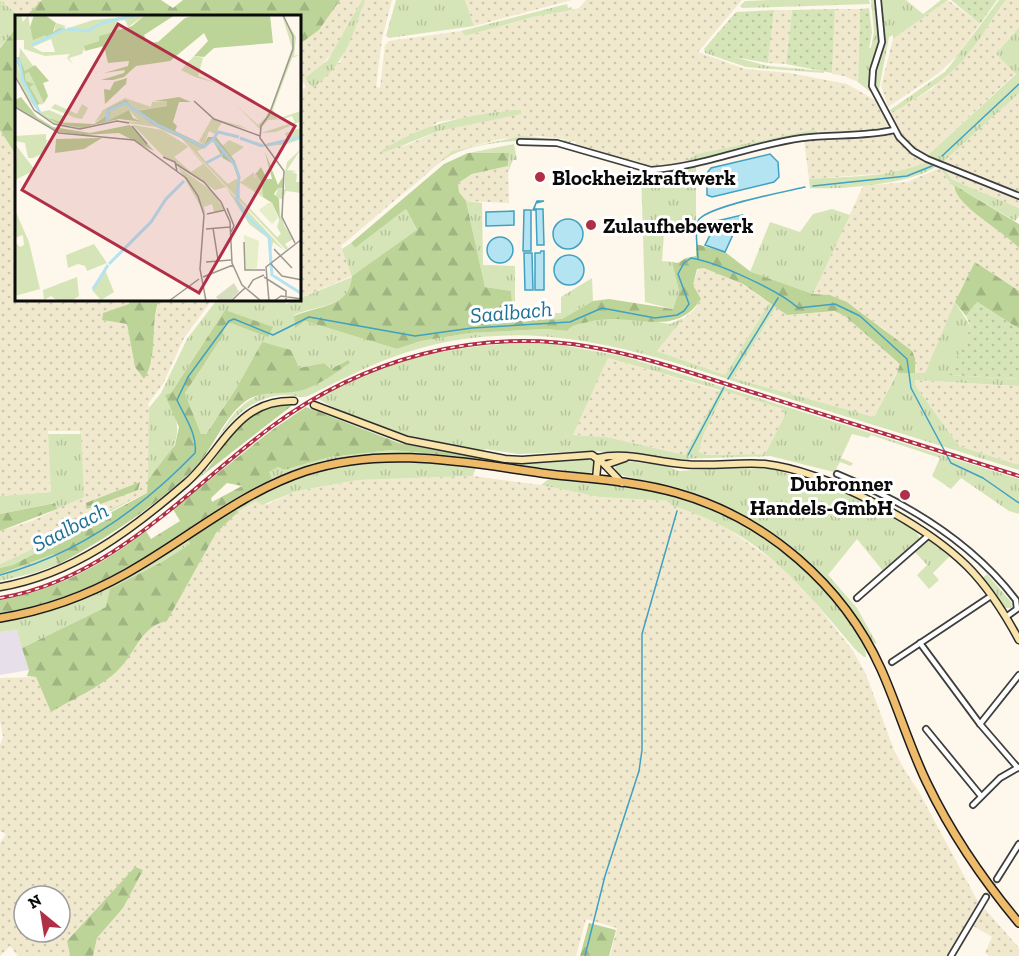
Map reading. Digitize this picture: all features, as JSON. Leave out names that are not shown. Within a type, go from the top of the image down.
[{"type":"main road","points":[[0,587],[40,577],[99,549],[131,527],[187,482],[216,452],[239,420],[260,406],[294,400]]},
{"type":"main road","points":[[314,405],[407,440],[482,454],[522,460],[588,454],[598,458],[622,483]]},
{"type":"main road","points":[[598,458],[618,455],[685,465],[767,465],[835,485],[889,512],[929,536],[968,567],[1006,617],[1019,640]]},
{"type":"main road","points":[[0,618],[52,605],[104,585],[128,573],[257,491],[284,479],[340,462],[389,456],[415,457],[604,480],[676,493],[723,511],[776,541],[800,559],[825,584],[845,609],[879,666],[908,741],[944,815],[981,874],[1019,923]]},
{"type":"main road","points":[[605,465],[632,457]]},
{"type":"main road","points":[[596,479],[598,458]]},
{"type":"main road","points":[[604,480],[605,465]]},
{"type":"street","points":[[878,0],[882,42],[873,70],[872,86],[894,130],[913,151],[1019,196]]},
{"type":"street","points":[[520,142],[556,143],[651,170],[674,167],[740,150],[802,138],[894,130]]},
{"type":"street","points":[[837,474],[912,513],[972,553],[995,574],[1016,600],[1017,609],[1006,617]]},
{"type":"street","points":[[857,598],[929,536]]},
{"type":"street","points":[[892,662],[991,596]]},
{"type":"street","points":[[921,643],[980,724],[1018,767],[1000,778],[973,805]]},
{"type":"street","points":[[980,724],[1019,675]]},
{"type":"street","points":[[926,729],[981,796]]},
{"type":"street","points":[[997,879],[1019,844]]},
{"type":"street","points":[[951,956],[986,897]]},
{"type":"shaded area","points":[[0,0],[42,0],[27,15],[18,15]]},
{"type":"shaded area","points":[[340,0],[362,0],[335,50],[322,65],[340,63],[365,0],[392,0],[382,39],[376,87],[380,88],[385,45],[389,41],[461,31],[465,36],[533,17],[579,8],[586,0],[742,0],[698,52],[745,69],[790,73],[847,84],[875,100],[890,125],[886,128],[827,133],[811,130],[696,154],[684,163],[667,167],[638,165],[576,145],[575,141],[540,136],[501,139],[453,151],[341,246],[352,276],[302,297],[302,90],[306,87],[304,83],[302,84],[302,43],[319,30]],"holes":[[[514,110],[439,131],[402,147],[438,122]]]},
{"type":"shaded area","points":[[465,0],[572,0],[474,26]]},
{"type":"shaded area","points":[[948,0],[980,24],[958,55],[939,73],[888,107],[881,86],[893,39]]},
{"type":"shaded area","points":[[1006,0],[1019,0],[1019,27],[996,54],[1016,73],[927,156],[914,150],[900,136],[888,115],[932,89],[970,52]]},
{"type":"shaded area","points":[[835,9],[860,9],[858,82],[832,74]]},
{"type":"shaded area","points":[[774,10],[792,10],[786,64],[768,63]]},
{"type":"shaded area","points":[[1019,93],[1019,194],[942,163]]},
{"type":"shaded area","points":[[0,130],[15,153],[15,302],[130,302],[130,304],[103,313],[102,320],[127,324],[135,367],[152,361],[153,326],[159,302],[211,302],[184,338],[163,384],[148,404],[150,411],[148,493],[91,517],[27,553],[0,564],[0,531],[32,521],[84,496],[80,431],[48,431],[51,492],[0,496]]},
{"type":"shaded area","points":[[882,133],[894,136],[913,153],[929,161],[910,170],[809,179],[804,140]]},
{"type":"shaded area","points":[[508,166],[509,203],[466,201],[459,192],[458,183],[472,174]]},
{"type":"shaded area","points":[[940,168],[961,199],[1008,236],[1019,248],[1019,291],[975,262],[925,373],[915,373],[915,358],[884,329],[847,302],[830,295],[813,294],[863,186],[907,182]]},
{"type":"shaded area","points":[[948,169],[1019,198],[1019,208],[951,179],[945,170]]},
{"type":"shaded area","points":[[704,268],[732,277],[769,303],[725,375],[657,351],[673,327],[694,310],[701,299],[693,285],[698,269]]},
{"type":"shaded area","points":[[776,307],[787,315],[834,311],[845,316],[901,364],[874,417],[733,378]]},
{"type":"shaded area","points":[[608,358],[720,391],[685,455],[606,437],[573,435]]},
{"type":"shaded area","points":[[915,380],[1019,386],[1019,465],[959,446],[915,385]]},
{"type":"shaded area","points":[[726,390],[783,409],[785,415],[765,454],[707,455],[699,452],[703,436]]},
{"type":"shaded area","points":[[473,476],[541,485],[599,497],[670,501],[671,505],[708,517],[722,525],[783,567],[803,587],[853,651],[865,672],[894,750],[904,769],[919,792],[977,900],[1019,948],[1019,956],[989,956],[985,953],[992,937],[970,924],[953,956],[610,956],[617,928],[586,919],[576,956],[93,956],[97,938],[123,908],[72,938],[72,884],[12,884],[12,944],[68,944],[70,956],[18,956],[10,946],[0,956],[0,843],[6,834],[0,831],[0,745],[3,737],[0,721],[0,678],[36,677],[51,712],[118,670],[147,631],[157,623],[167,621],[216,533],[238,512],[256,501],[268,504],[297,491],[358,480]]},
{"type":"shaded area","points":[[17,630],[29,670],[0,675],[0,632]]},
{"type":"green space","points":[[0,0],[18,15],[15,15],[15,29],[0,47]]},
{"type":"green space","points":[[42,0],[161,0],[173,8],[183,0],[340,0],[319,30],[302,43],[302,15],[27,15]]},
{"type":"green space","points":[[362,0],[365,0],[356,26],[341,59],[313,88],[305,78],[328,60]]},
{"type":"green space","points":[[396,0],[465,0],[474,26],[389,38],[386,36]]},
{"type":"green space","points":[[869,0],[870,4],[742,8],[740,6],[745,1]]},
{"type":"green space","points":[[871,0],[906,0],[923,14],[941,0],[948,0],[893,39],[893,35],[889,37],[879,89],[887,108],[885,110],[875,92],[869,91],[858,82],[859,49],[871,48],[874,32]]},
{"type":"green space","points":[[951,0],[997,0],[980,24]]},
{"type":"green space","points":[[999,0],[1006,0],[961,63],[933,87],[892,113],[890,110],[946,71]]},
{"type":"green space","points":[[567,4],[568,8],[572,7],[572,10],[533,17],[465,36],[461,31]]},
{"type":"green space","points":[[869,8],[872,32],[869,49],[859,49],[860,9]]},
{"type":"green space","points":[[835,9],[832,73],[786,64],[792,10]]},
{"type":"green space","points":[[774,10],[768,63],[733,57],[732,59],[704,49],[736,12]]},
{"type":"green space","points":[[1019,27],[1019,93],[942,163],[927,156],[1016,74],[996,54]]},
{"type":"green space","points":[[15,29],[15,153],[0,130],[0,48]]},
{"type":"green space","points":[[704,49],[768,66],[824,71],[824,73],[746,67],[705,53]]},
{"type":"green space","points":[[521,110],[521,114],[439,131],[382,153],[381,151],[397,141],[445,122]]},
{"type":"green space","points":[[811,130],[817,131],[817,134],[748,146],[684,163],[696,154]]},
{"type":"green space","points":[[522,136],[572,141],[569,144],[539,141],[505,142],[472,147],[457,152],[434,167],[452,151]]},
{"type":"green space","points":[[514,144],[517,160],[513,160],[508,172],[509,153],[469,153]]},
{"type":"green space","points":[[468,153],[509,153],[508,166],[472,174],[458,183],[459,192],[466,201],[485,287],[511,291],[514,321],[562,319],[593,301],[609,299],[673,309],[679,291],[672,262],[678,263],[696,256],[696,244],[725,252],[751,272],[813,294],[830,295],[847,302],[912,351],[915,358],[915,373],[897,373],[900,364],[845,316],[834,311],[787,315],[743,284],[704,268],[697,269],[693,285],[701,299],[690,312],[678,319],[665,322],[604,319],[576,325],[567,331],[546,329],[470,333],[421,341],[397,349],[305,321],[295,328],[294,316],[339,300],[350,286],[352,276],[417,230],[406,209],[355,248],[351,243],[444,164]]},
{"type":"green space","points":[[929,161],[937,166],[926,172],[894,181],[857,187],[810,188],[809,179],[900,171]]},
{"type":"green space","points":[[696,164],[696,233],[664,234],[662,261],[672,262],[679,291],[673,309],[645,302],[641,171],[667,170]]},
{"type":"green space","points":[[940,168],[945,170],[951,179],[1019,208],[1019,216],[1015,221],[954,185],[953,187]]},
{"type":"green space","points":[[954,185],[1019,224],[1019,248],[971,210],[956,193]]},
{"type":"green space","points":[[466,201],[482,203],[483,265],[515,266],[515,314],[561,313],[561,297],[592,278],[593,301],[562,319],[514,321],[511,291],[485,287]]},
{"type":"green space","points":[[406,209],[417,231],[352,277],[342,249],[351,243],[355,248]]},
{"type":"green space","points":[[832,209],[850,215],[813,294],[750,272],[770,222],[800,232],[813,214]]},
{"type":"green space","points":[[975,262],[1019,291],[1019,329],[977,302],[966,316],[955,302]]},
{"type":"green space","points":[[352,277],[350,286],[339,300],[294,315],[295,327],[305,321],[397,349],[421,341],[470,333],[546,329],[567,331],[570,326],[597,319],[639,319],[670,324],[683,318],[657,351],[725,375],[769,303],[776,307],[733,378],[874,417],[897,373],[925,373],[955,302],[971,327],[950,375],[1019,379],[1019,386],[915,380],[915,385],[959,446],[1019,465],[1019,470],[657,358],[576,340],[535,336],[493,336],[431,345],[377,363],[306,397],[286,395],[264,399],[238,415],[217,440],[233,415],[255,397],[274,391],[294,391],[314,386],[347,360],[331,369],[324,363],[299,368],[262,342],[237,387],[205,435],[201,434],[185,393],[224,325],[230,322],[242,327],[225,310],[171,393],[177,421],[176,440],[167,458],[148,480],[149,408],[161,393],[187,339],[215,302],[285,302],[286,304],[302,302],[302,297]]},
{"type":"green space","points":[[130,302],[158,302],[153,350],[149,370],[144,379],[135,367],[127,324],[102,320],[103,313]]},
{"type":"green space","points":[[977,302],[1019,329],[1019,379],[949,375],[971,327],[966,316]]},
{"type":"green space","points":[[225,310],[273,327],[268,337],[231,323],[224,325],[223,335],[185,393],[201,434],[206,434],[237,387],[262,342],[291,350],[299,368],[324,363],[331,369],[348,360],[350,363],[309,388],[295,392],[264,394],[249,399],[228,419],[193,470],[146,510],[95,544],[59,564],[54,554],[0,574],[0,568],[13,565],[147,493],[148,480],[175,445],[179,427],[165,395],[171,393]]},
{"type":"green space","points":[[556,344],[626,357],[1019,479],[1019,514],[1009,511],[961,478],[951,489],[932,476],[940,458],[871,435],[868,438],[852,434],[841,458],[853,463],[851,466],[840,462],[834,472],[770,456],[678,459],[592,451],[518,454],[485,449],[484,452],[379,427],[318,399],[341,386],[390,365],[442,352],[494,345]],"holes":[[[608,358],[720,390],[685,455],[606,437],[573,435]],[[725,391],[783,409],[785,415],[765,454],[707,455],[699,452],[703,436]]]},
{"type":"green space","points":[[294,404],[204,474],[230,437],[250,417],[262,410]]},
{"type":"green space","points":[[306,407],[399,443],[475,458],[392,450],[330,457],[284,470],[278,467],[269,472],[272,479],[234,499],[111,576],[49,601],[0,613],[0,600],[59,583],[113,555],[146,531],[151,539],[180,521],[173,509],[272,430]],"holes":[[[227,483],[242,486],[212,502],[211,498]]]},
{"type":"green space","points":[[48,434],[81,434],[84,497],[57,509],[54,503],[0,514],[0,496],[51,492]]},
{"type":"green space","points":[[400,442],[515,463],[590,459],[595,463],[595,470],[588,474],[468,458],[390,455],[312,466],[272,479],[268,472],[278,467],[284,470],[330,457],[392,450],[463,457]]},
{"type":"green space","points":[[417,459],[476,467],[473,476],[358,480],[297,491],[262,505],[256,501],[238,512],[235,507],[280,483],[312,471],[382,460]]},
{"type":"green space","points":[[624,461],[663,465],[679,471],[723,468],[774,469],[849,494],[916,531],[920,539],[883,571],[857,539],[828,575],[857,608],[877,644],[870,642],[841,598],[803,559],[709,501],[670,487],[616,474],[615,465]]},
{"type":"green space","points":[[209,464],[204,474],[169,502],[188,485]]},
{"type":"green space","points":[[550,478],[655,491],[682,498],[732,518],[756,532],[800,565],[856,630],[863,643],[866,657],[855,649],[814,601],[775,562],[730,530],[671,505],[670,501],[599,497],[541,485]]},
{"type":"green space","points":[[140,482],[138,490],[87,509],[86,503]]},
{"type":"green space","points":[[135,498],[13,565],[0,568],[0,564]]},
{"type":"green space","points":[[55,503],[57,509],[0,531],[0,514]]},
{"type":"green space","points":[[235,507],[238,512],[216,533],[167,621],[151,628],[112,675],[96,687],[51,712],[36,677],[27,676],[29,670],[22,648],[106,607],[110,589],[160,563],[190,544],[188,539]]},
{"type":"green space","points":[[137,528],[84,562],[57,575],[0,592],[0,589],[59,572],[87,559]]},
{"type":"green space","points":[[188,539],[190,544],[160,563],[106,607],[22,648],[17,630],[0,632],[0,621],[51,610],[98,591],[144,567]]},
{"type":"green space","points":[[927,539],[950,556],[933,573],[939,580],[929,589],[917,575],[927,565],[914,551]]},
{"type":"green space","points":[[54,554],[59,564],[0,581],[0,574]]},
{"type":"green space","points":[[987,574],[1012,603],[1011,608],[1004,608],[982,579]]},
{"type":"green space","points":[[135,867],[143,870],[123,908],[97,938],[93,956],[70,956],[68,944],[72,944],[72,936]]},
{"type":"green space","points":[[589,923],[616,930],[609,956],[580,956]]},
{"type":"water","points":[[770,154],[778,162],[779,177],[774,182],[712,197],[707,195],[707,173],[711,168]]},
{"type":"water","points":[[536,204],[534,209],[543,209],[544,245],[537,245],[536,210],[533,210]]},
{"type":"water","points":[[524,210],[531,210],[531,251],[523,251]]},
{"type":"water","points":[[514,211],[514,225],[486,226],[486,212]]},
{"type":"water","points":[[742,215],[725,252],[705,245],[717,221]]},
{"type":"water","points":[[568,219],[579,223],[583,234],[579,245],[568,249],[557,245],[553,234],[557,223]]},
{"type":"water","points":[[500,237],[509,241],[513,250],[509,259],[500,263],[491,259],[487,250],[491,241]]},
{"type":"water","points":[[544,251],[544,290],[535,290],[535,253]]},
{"type":"water","points":[[524,253],[532,253],[533,290],[525,290]]},
{"type":"water","points":[[569,255],[580,259],[584,270],[580,281],[569,285],[558,281],[554,270],[558,259]]},
{"type":"waterway","points":[[942,156],[1019,84]]},
{"type":"waterway","points":[[813,186],[907,176],[932,166]]},
{"type":"waterway","points":[[698,259],[697,225],[703,216],[730,205],[805,187]]},
{"type":"waterway","name":"Saalbach","points":[[0,575],[55,555],[106,528],[152,493],[195,453],[190,426],[177,400],[188,377],[229,321],[234,319],[273,335],[309,317],[415,336],[472,328],[570,322],[602,308],[655,318],[677,315],[689,304],[678,274],[684,263],[691,258],[748,278],[798,308],[835,304],[860,316],[907,359],[911,388],[951,463],[983,478],[1019,503]]},
{"type":"waterway","points":[[728,379],[778,298]]},
{"type":"waterway","points":[[688,455],[724,387]]},
{"type":"waterway","points":[[585,956],[605,876],[639,771],[642,750],[642,634],[677,511]]},
{"type":"tunnel","points":[[986,897],[997,879]]},
{"type":"railway","points":[[0,598],[39,588],[76,573],[111,553],[144,530],[271,427],[306,403],[344,383],[383,367],[423,354],[464,346],[506,342],[548,342],[612,351],[675,368],[1019,476]]},
{"type":"place","name":"Blockheizkraftwerk","points":[[540,177]]},
{"type":"place","name":"Zulaufhebewerk","points":[[591,225]]},
{"type":"place","name":"Dubronner Handels-GmbH","points":[[905,495]]}]
